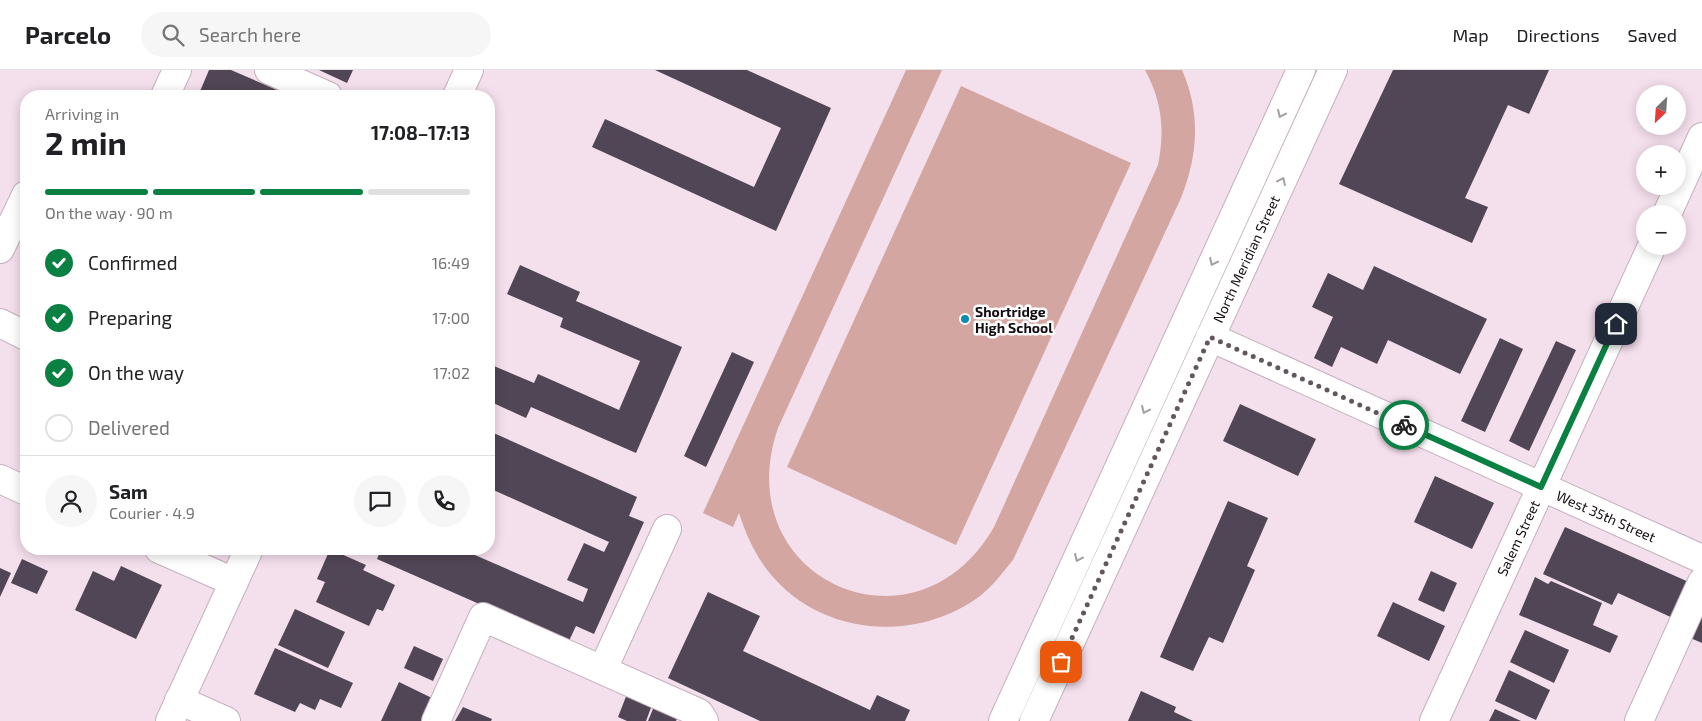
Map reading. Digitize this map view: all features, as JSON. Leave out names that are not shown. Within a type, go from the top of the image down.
[{"type":"street","points":[[168,90],[177,70]]},
{"type":"street","points":[[270,70],[315,90]]},
{"type":"street","points":[[460,90],[469,70]]},
{"type":"street","name":"North Meridian Street","points":[[1003,721],[1301,70]]},
{"type":"street","name":"North Meridian Street","points":[[1034,721],[1333,70]]},
{"type":"street","points":[[1671,205],[1702,137]]},
{"type":"street","points":[[0,249],[20,207]]},
{"type":"street","name":"Salem Street","points":[[1434,721],[1648,255]]},
{"type":"street","points":[[0,323],[20,333]]},
{"type":"street","name":"West 35th Street","points":[[1210,337],[1702,559]]},
{"type":"street","points":[[0,479],[20,487]]},
{"type":"street","points":[[603,669],[667,529]]},
{"type":"street","points":[[173,555],[234,582]]},
{"type":"street","points":[[226,721],[175,711],[246,555]]},
{"type":"street","points":[[1638,721],[1702,582]]},
{"type":"street","points":[[436,721],[483,617],[699,713],[704,721]]},
{"type":"shaded area","points":[[906,70],[942,70],[778,428],[769,481],[779,526],[803,562],[837,586],[878,596],[920,591],[960,568],[994,527],[1158,165],[1161,140],[1160,116],[1155,93],[1145,70],[1182,70],[1188,86],[1195,118],[1194,150],[1187,182],[1181,198],[1013,560],[985,592],[954,611],[927,621],[898,626],[869,626],[840,620],[814,609],[789,593],[768,571],[759,557],[739,513],[733,527],[703,513]]},
{"type":"shaded area","points":[[961,86],[1131,163],[956,545],[787,467]]},
{"type":"building","points":[[209,70],[231,70],[277,90],[201,90]]},
{"type":"building","points":[[319,70],[353,70],[347,83]]},
{"type":"building","points":[[655,70],[747,70],[831,108],[776,231],[592,147],[605,119],[754,187],[781,128]]},
{"type":"building","points":[[1393,70],[1549,70],[1529,114],[1508,105],[1465,198],[1488,207],[1472,243],[1339,184]]},
{"type":"building","points":[[520,265],[580,292],[576,301],[682,347],[636,453],[531,407],[526,418],[495,404],[495,367],[534,383],[538,374],[619,410],[640,361],[560,327],[563,318],[507,294]]},
{"type":"building","points":[[1374,266],[1487,319],[1460,374],[1388,340],[1377,364],[1341,347],[1332,367],[1314,358],[1333,317],[1312,307],[1328,273],[1363,290]]},
{"type":"building","points":[[1500,338],[1523,349],[1485,432],[1461,421]]},
{"type":"building","points":[[1556,341],[1576,350],[1529,451],[1509,441]]},
{"type":"building","points":[[732,352],[754,362],[706,467],[684,456]]},
{"type":"building","points":[[1240,404],[1316,439],[1298,476],[1223,441]]},
{"type":"building","points":[[495,434],[637,497],[629,516],[644,522],[594,634],[576,626],[568,643],[377,559],[379,555],[475,555],[583,602],[588,589],[567,580],[584,543],[604,552],[609,542],[495,491]]},
{"type":"building","points":[[1435,476],[1494,503],[1472,549],[1414,522]]},
{"type":"building","points":[[1228,501],[1268,518],[1247,566],[1255,570],[1223,643],[1209,637],[1193,671],[1160,657]]},
{"type":"building","points":[[1565,527],[1691,583],[1675,619],[1618,593],[1612,605],[1543,574]]},
{"type":"building","points":[[327,555],[344,555],[366,565],[363,570],[395,585],[383,611],[377,609],[369,626],[316,602],[325,582],[317,579]]},
{"type":"building","points":[[22,559],[48,571],[37,594],[11,583]]},
{"type":"building","points":[[121,566],[162,585],[136,639],[75,610],[93,571],[114,581]]},
{"type":"building","points":[[0,568],[11,573],[0,597]]},
{"type":"building","points":[[1431,571],[1457,583],[1444,612],[1418,600]]},
{"type":"building","points":[[1535,577],[1548,584],[1551,581],[1602,603],[1593,625],[1618,636],[1610,653],[1519,615]]},
{"type":"building","points":[[708,592],[760,616],[743,651],[870,710],[877,695],[910,710],[905,721],[760,721],[668,678]]},
{"type":"building","points":[[1393,602],[1445,626],[1429,661],[1377,636]]},
{"type":"building","points":[[1702,606],[1702,643],[1688,637]]},
{"type":"building","points":[[295,609],[345,632],[328,668],[278,645]]},
{"type":"building","points":[[1525,630],[1569,650],[1554,683],[1510,662]]},
{"type":"building","points":[[414,646],[443,659],[433,681],[404,668]]},
{"type":"building","points":[[275,648],[353,683],[341,708],[320,699],[315,710],[300,703],[295,712],[254,694]]},
{"type":"building","points":[[1509,670],[1550,690],[1536,720],[1495,701]]},
{"type":"building","points":[[399,682],[434,699],[424,721],[381,721]]},
{"type":"building","points":[[1141,691],[1176,707],[1174,712],[1193,721],[1128,721]]},
{"type":"building","points":[[627,694],[652,705],[646,721],[627,721],[618,717]]},
{"type":"building","points":[[655,704],[679,714],[676,721],[648,721]]},
{"type":"building","points":[[463,707],[492,719],[491,721],[455,721]]},
{"type":"building","points":[[1495,709],[1521,721],[1489,721]]},
{"type":"way so far","points":[[1061,662],[1210,337],[1404,425]]},
{"type":"place","name":"Shortridge High School","points":[[965,319]]},
{"type":"route","points":[[1404,425],[1541,487],[1616,324]]}]
